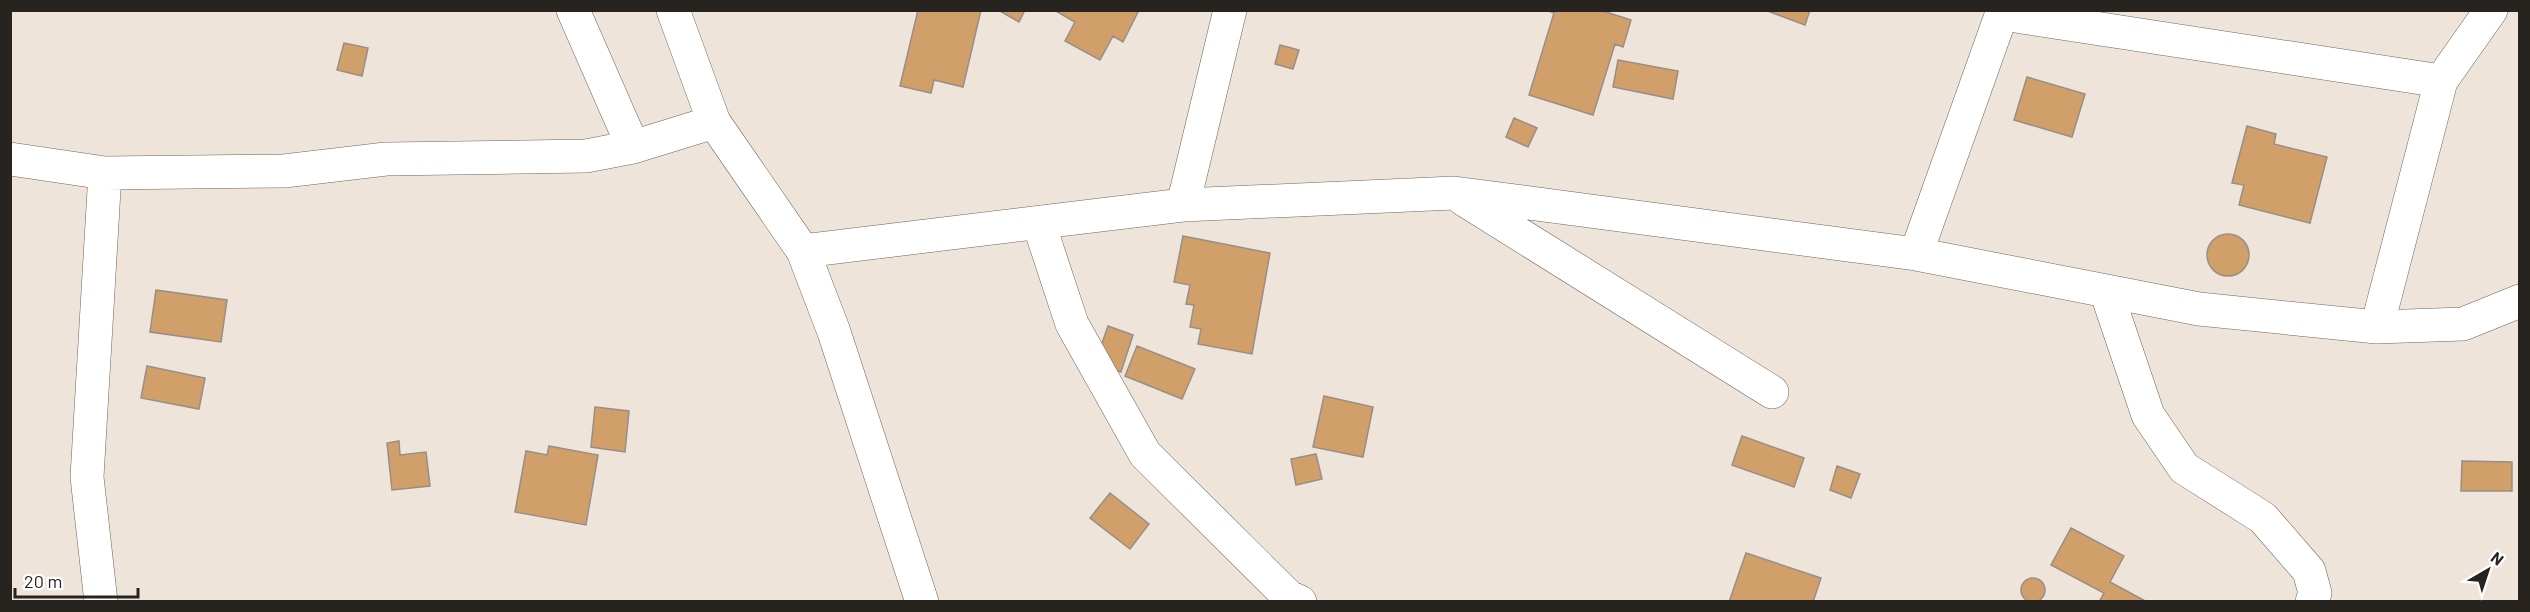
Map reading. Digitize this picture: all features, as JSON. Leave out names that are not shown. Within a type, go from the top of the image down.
[{"type":"street","points":[[573,10],[633,147]]},
{"type":"street","points":[[673,10],[714,122],[802,251],[834,332],[922,602]]},
{"type":"street","points":[[1183,205],[1230,10]]},
{"type":"street","points":[[2377,327],[2441,81],[2491,10]]},
{"type":"street","points":[[1916,254],[2003,12],[2441,81]]},
{"type":"street","points":[[10,159],[105,173],[284,171],[386,159],[586,156],[633,147],[714,122]]},
{"type":"street","points":[[101,602],[87,477],[105,173]]},
{"type":"street","points":[[802,251],[1183,205],[1454,194],[1916,254],[2199,309],[2377,327],[2463,324],[2520,301]]},
{"type":"street","points":[[1454,194],[1772,392]]},
{"type":"street","points":[[1040,224],[1072,324],[1146,454],[1289,597],[1300,602]]},
{"type":"street","points":[[2106,291],[2148,415],[2184,468],[2263,518],[2309,571],[2316,599]]},
{"type":"building","points":[[918,10],[981,10],[963,87],[934,80],[931,93],[900,86]]},
{"type":"building","points":[[998,10],[1025,10],[1019,22]]},
{"type":"building","points":[[1054,10],[1139,10],[1123,42],[1113,36],[1100,60],[1065,41],[1075,22]]},
{"type":"building","points":[[1546,10],[1600,10],[1631,20],[1623,47],[1615,44],[1593,115],[1529,95],[1554,13]]},
{"type":"building","points":[[1765,10],[1810,10],[1805,25]]},
{"type":"building","points":[[344,43],[368,48],[362,76],[337,70]]},
{"type":"building","points":[[1280,45],[1299,50],[1293,69],[1275,64]]},
{"type":"building","points":[[1618,60],[1678,71],[1673,99],[1613,87]]},
{"type":"building","points":[[2027,77],[2085,94],[2072,137],[2014,120]]},
{"type":"building","points":[[1514,118],[1537,128],[1528,147],[1506,137]]},
{"type":"building","points":[[2247,126],[2276,134],[2274,144],[2327,157],[2310,223],[2239,205],[2244,185],[2232,183]]},
{"type":"building","points":[[2228,234],[2243,240],[2249,255],[2243,270],[2228,276],[2213,270],[2207,255],[2213,240]]},
{"type":"building","points":[[1183,236],[1270,253],[1252,354],[1198,344],[1201,329],[1190,327],[1194,305],[1186,304],[1190,285],[1174,282]]},
{"type":"building","points":[[156,290],[227,300],[221,342],[150,332]]},
{"type":"building","points":[[1108,326],[1133,335],[1121,372],[1095,363]]},
{"type":"building","points":[[1137,346],[1195,369],[1182,399],[1125,376]]},
{"type":"building","points":[[147,366],[205,378],[199,409],[141,398]]},
{"type":"building","points":[[1324,396],[1373,407],[1363,457],[1313,447]]},
{"type":"building","points":[[595,407],[629,411],[625,452],[591,447]]},
{"type":"building","points":[[1742,436],[1804,458],[1794,487],[1732,465]]},
{"type":"building","points":[[399,441],[400,455],[426,452],[430,486],[392,490],[387,443]]},
{"type":"building","points":[[549,446],[598,455],[586,525],[515,512],[526,451],[547,455]]},
{"type":"building","points":[[1316,454],[1322,479],[1296,485],[1291,459]]},
{"type":"building","points":[[2462,461],[2512,462],[2512,491],[2461,491]]},
{"type":"building","points":[[1837,466],[1860,474],[1851,498],[1830,490]]},
{"type":"building","points":[[1110,493],[1149,524],[1130,549],[1090,518]]},
{"type":"building","points":[[2071,528],[2124,556],[2110,582],[2147,602],[2099,602],[2104,593],[2051,565]]},
{"type":"building","points":[[1746,553],[1821,578],[1813,602],[1729,602]]},
{"type":"building","points":[[2028,578],[2038,578],[2045,585],[2045,595],[2038,602],[2028,602],[2021,595],[2021,585]]}]
